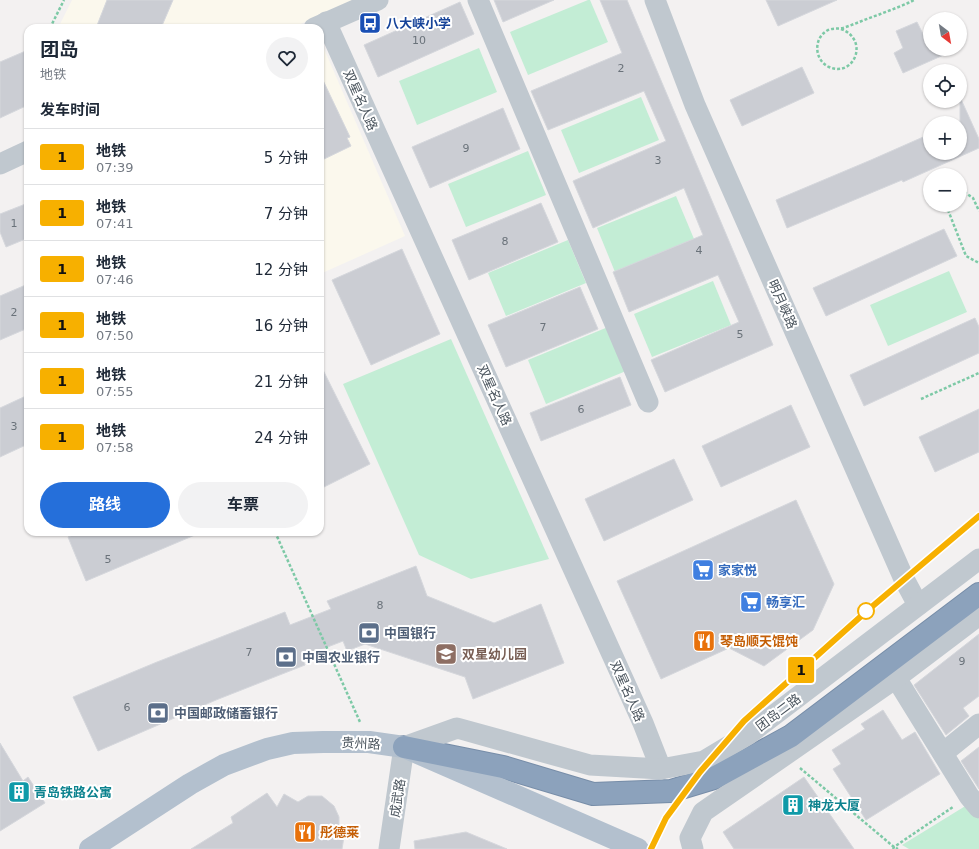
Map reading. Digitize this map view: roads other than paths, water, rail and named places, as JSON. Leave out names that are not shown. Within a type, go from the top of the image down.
[{"type":"highway","points":[[404,747],[503,767],[593,794],[671,791],[714,778],[790,736],[979,594]]},
{"type":"main road","name":"贵州路","points":[[90,849],[190,784],[224,765],[267,749],[293,743],[370,742],[404,747],[635,848]]},
{"type":"street","points":[[322,24],[378,0]]},
{"type":"street","points":[[478,0],[648,402]]},
{"type":"street","name":"明月峡路","points":[[655,0],[695,105],[904,579],[918,605]]},
{"type":"street","name":"双星名人路","points":[[324,34],[640,716],[662,769]]},
{"type":"street","points":[[0,164],[24,153]]},
{"type":"street","name":"团岛二路","points":[[404,747],[456,728],[590,765],[662,769],[704,761],[749,734],[979,559]]},
{"type":"street","points":[[693,849],[690,838],[702,812],[896,678],[979,615]]},
{"type":"street","points":[[896,678],[974,802]]},
{"type":"street","points":[[943,753],[979,724]]},
{"type":"street","name":"成武路","points":[[389,849],[404,747]]},
{"type":"metro line","name":"1","points":[[651,849],[666,818],[700,772],[744,721],[868,610],[979,516]]},
{"type":"place","name":"八大峡小学","points":[[370,23]]},
{"type":"place","name":"家家悦","points":[[703,570]]},
{"type":"place","name":"畅享汇","points":[[751,602]]},
{"type":"place","name":"中国银行","points":[[369,633]]},
{"type":"place","name":"琴岛顺天馄饨","points":[[704,641]]},
{"type":"place","name":"双星幼儿园","points":[[446,654]]},
{"type":"place","name":"中国农业银行","points":[[286,657]]},
{"type":"place","name":"中国邮政储蓄银行","points":[[158,713]]},
{"type":"place","name":"青岛铁路公寓","points":[[19,792]]},
{"type":"place","name":"神龙大厦","points":[[793,805]]},
{"type":"place","name":"彤德莱","points":[[305,832]]}]
